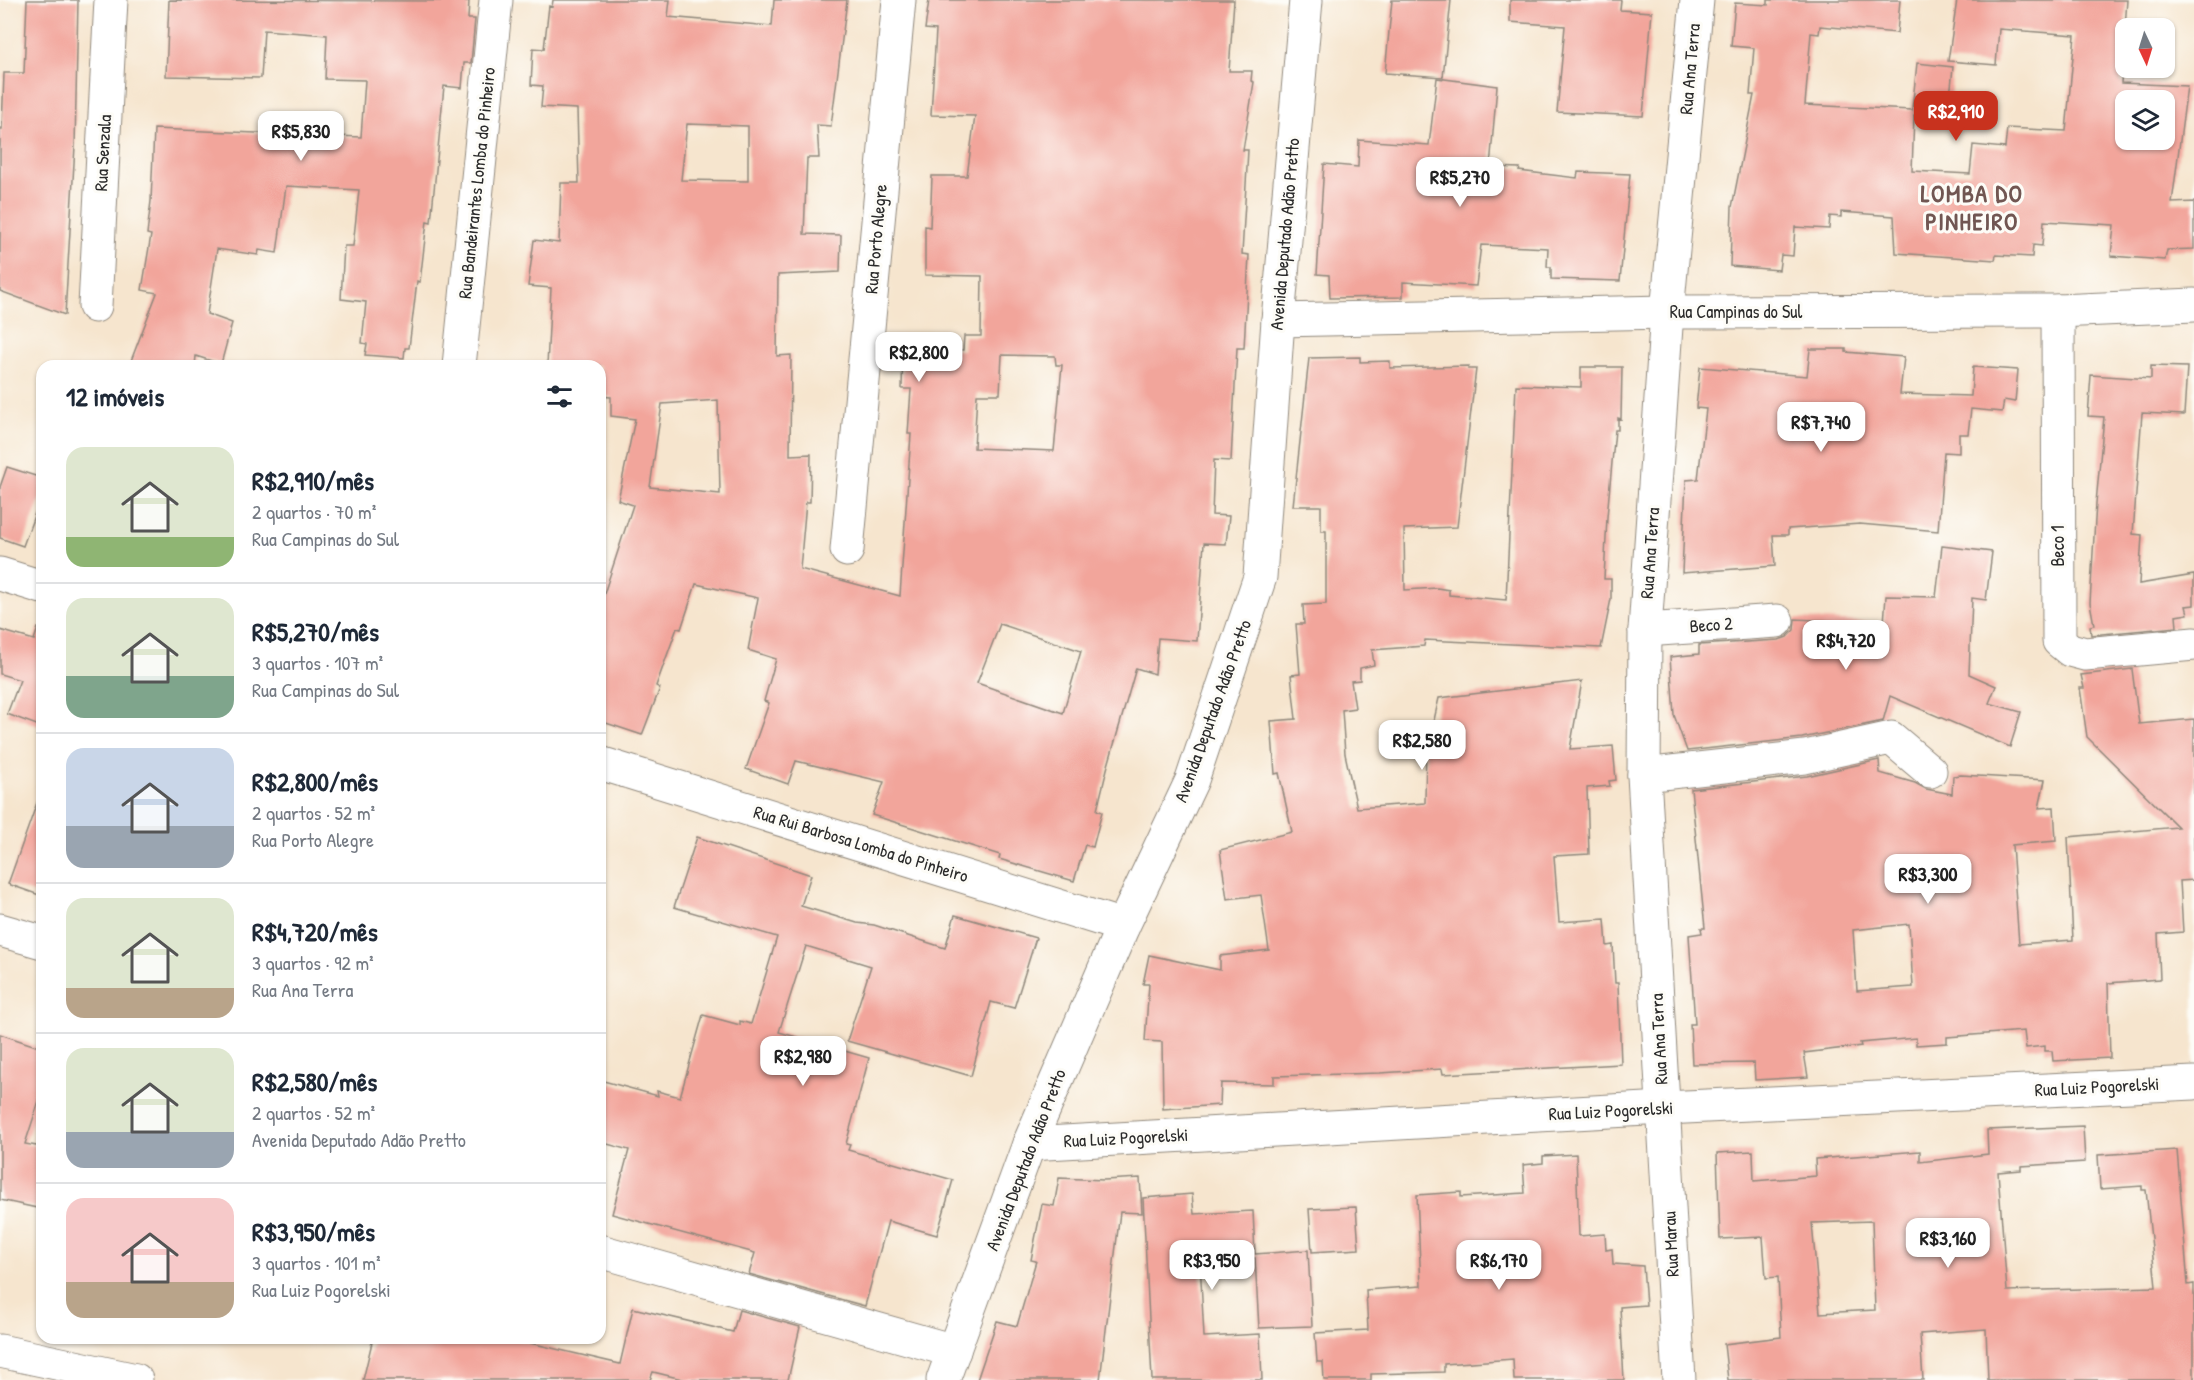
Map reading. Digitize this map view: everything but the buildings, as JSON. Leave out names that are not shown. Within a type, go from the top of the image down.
[{"type":"street","name":"Rua Senzala","points":[[95,306],[111,0]]},
{"type":"street","name":"Rua Bandeirantes Lomba do Pinheiro","points":[[460,360],[495,0]]},
{"type":"street","name":"Rua Porto Alegre","points":[[847,550],[899,0]]},
{"type":"street","name":"Avenida Deputado Adão Pretto","points":[[949,1366],[1029,1144],[1123,926],[1192,780],[1260,577],[1278,320],[1306,0]]},
{"type":"street","name":"Rua Ana Terra","points":[[1664,1108],[1644,776],[1645,630],[1667,312],[1697,0]]},
{"type":"street","name":"Rua Campinas do Sul","points":[[1278,320],[1667,312],[2058,311],[2194,305]]},
{"type":"street","name":"Beco 1","points":[[2058,311],[2059,641],[2070,650],[2085,654],[2194,644]]},
{"type":"street","points":[[0,574],[36,585]]},
{"type":"street","name":"Beco 2","points":[[1645,630],[1777,621]]},
{"type":"street","points":[[1644,776],[1805,757],[1891,738],[1930,771]]},
{"type":"street","name":"Rua Rui Barbosa Lomba do Pinheiro","points":[[606,765],[1123,926]]},
{"type":"street","points":[[0,930],[36,940]]},
{"type":"street","name":"Rua Luiz Pogorelski","points":[[1029,1144],[1664,1108],[2194,1083]]},
{"type":"street","name":"Rua Marau","points":[[1664,1108],[1679,1380]]},
{"type":"street","points":[[606,1253],[675,1270],[949,1366]]},
{"type":"street","points":[[0,1350],[136,1380]]},
{"type":"district","name":"LOMBA DO PINHEIRO","points":[[1972,208]]}]
